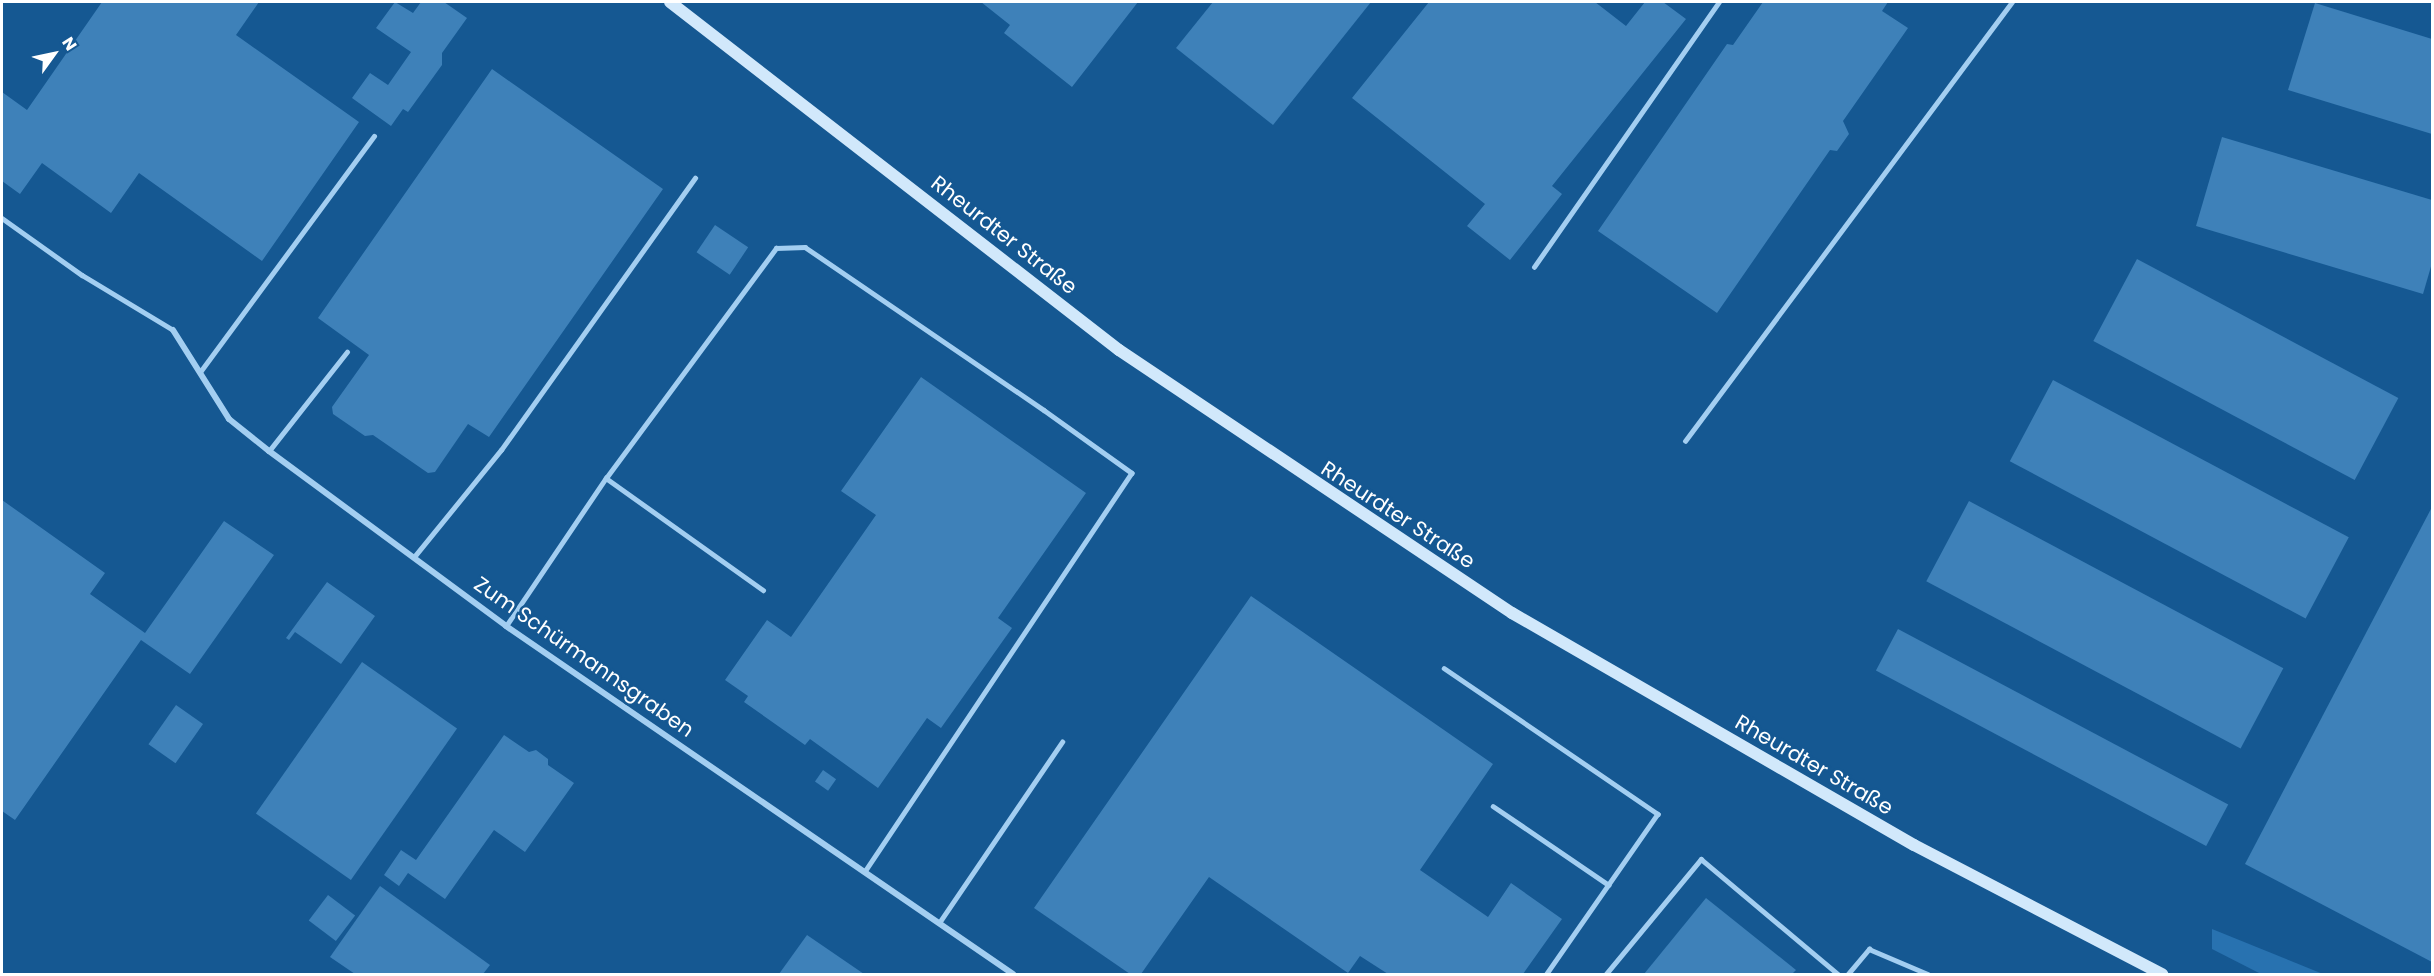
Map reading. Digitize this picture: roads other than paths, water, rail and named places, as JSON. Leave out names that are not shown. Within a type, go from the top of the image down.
[{"type":"main road","name":"Rheurdter Straße","points":[[670,2],[1119,350],[1512,614],[1914,845],[2162,975]]},
{"type":"street","name":"Zum Schürmannsgraben","points":[[173,330],[229,419],[269,451],[506,626],[1013,975]]},
{"type":"lane","points":[[1534,267],[1719,2]]},
{"type":"lane","points":[[1685,441],[2012,2]]},
{"type":"lane","points":[[200,372],[374,136]]},
{"type":"lane","points":[[414,557],[501,450],[695,178]]},
{"type":"lane","points":[[2,218],[82,275],[173,330]]},
{"type":"lane","points":[[506,626],[606,478],[776,248],[805,247],[1132,473],[865,872]]},
{"type":"lane","points":[[269,451],[347,352]]},
{"type":"lane","points":[[606,478],[763,590]]},
{"type":"lane","points":[[1444,669],[1658,814],[1547,975]]},
{"type":"lane","points":[[939,923],[1062,742]]},
{"type":"lane","points":[[1493,806],[1609,885]]},
{"type":"lane","points":[[1606,975],[1701,859],[1838,975]]},
{"type":"lane","points":[[1848,975],[1869,949],[1928,975]]}]
